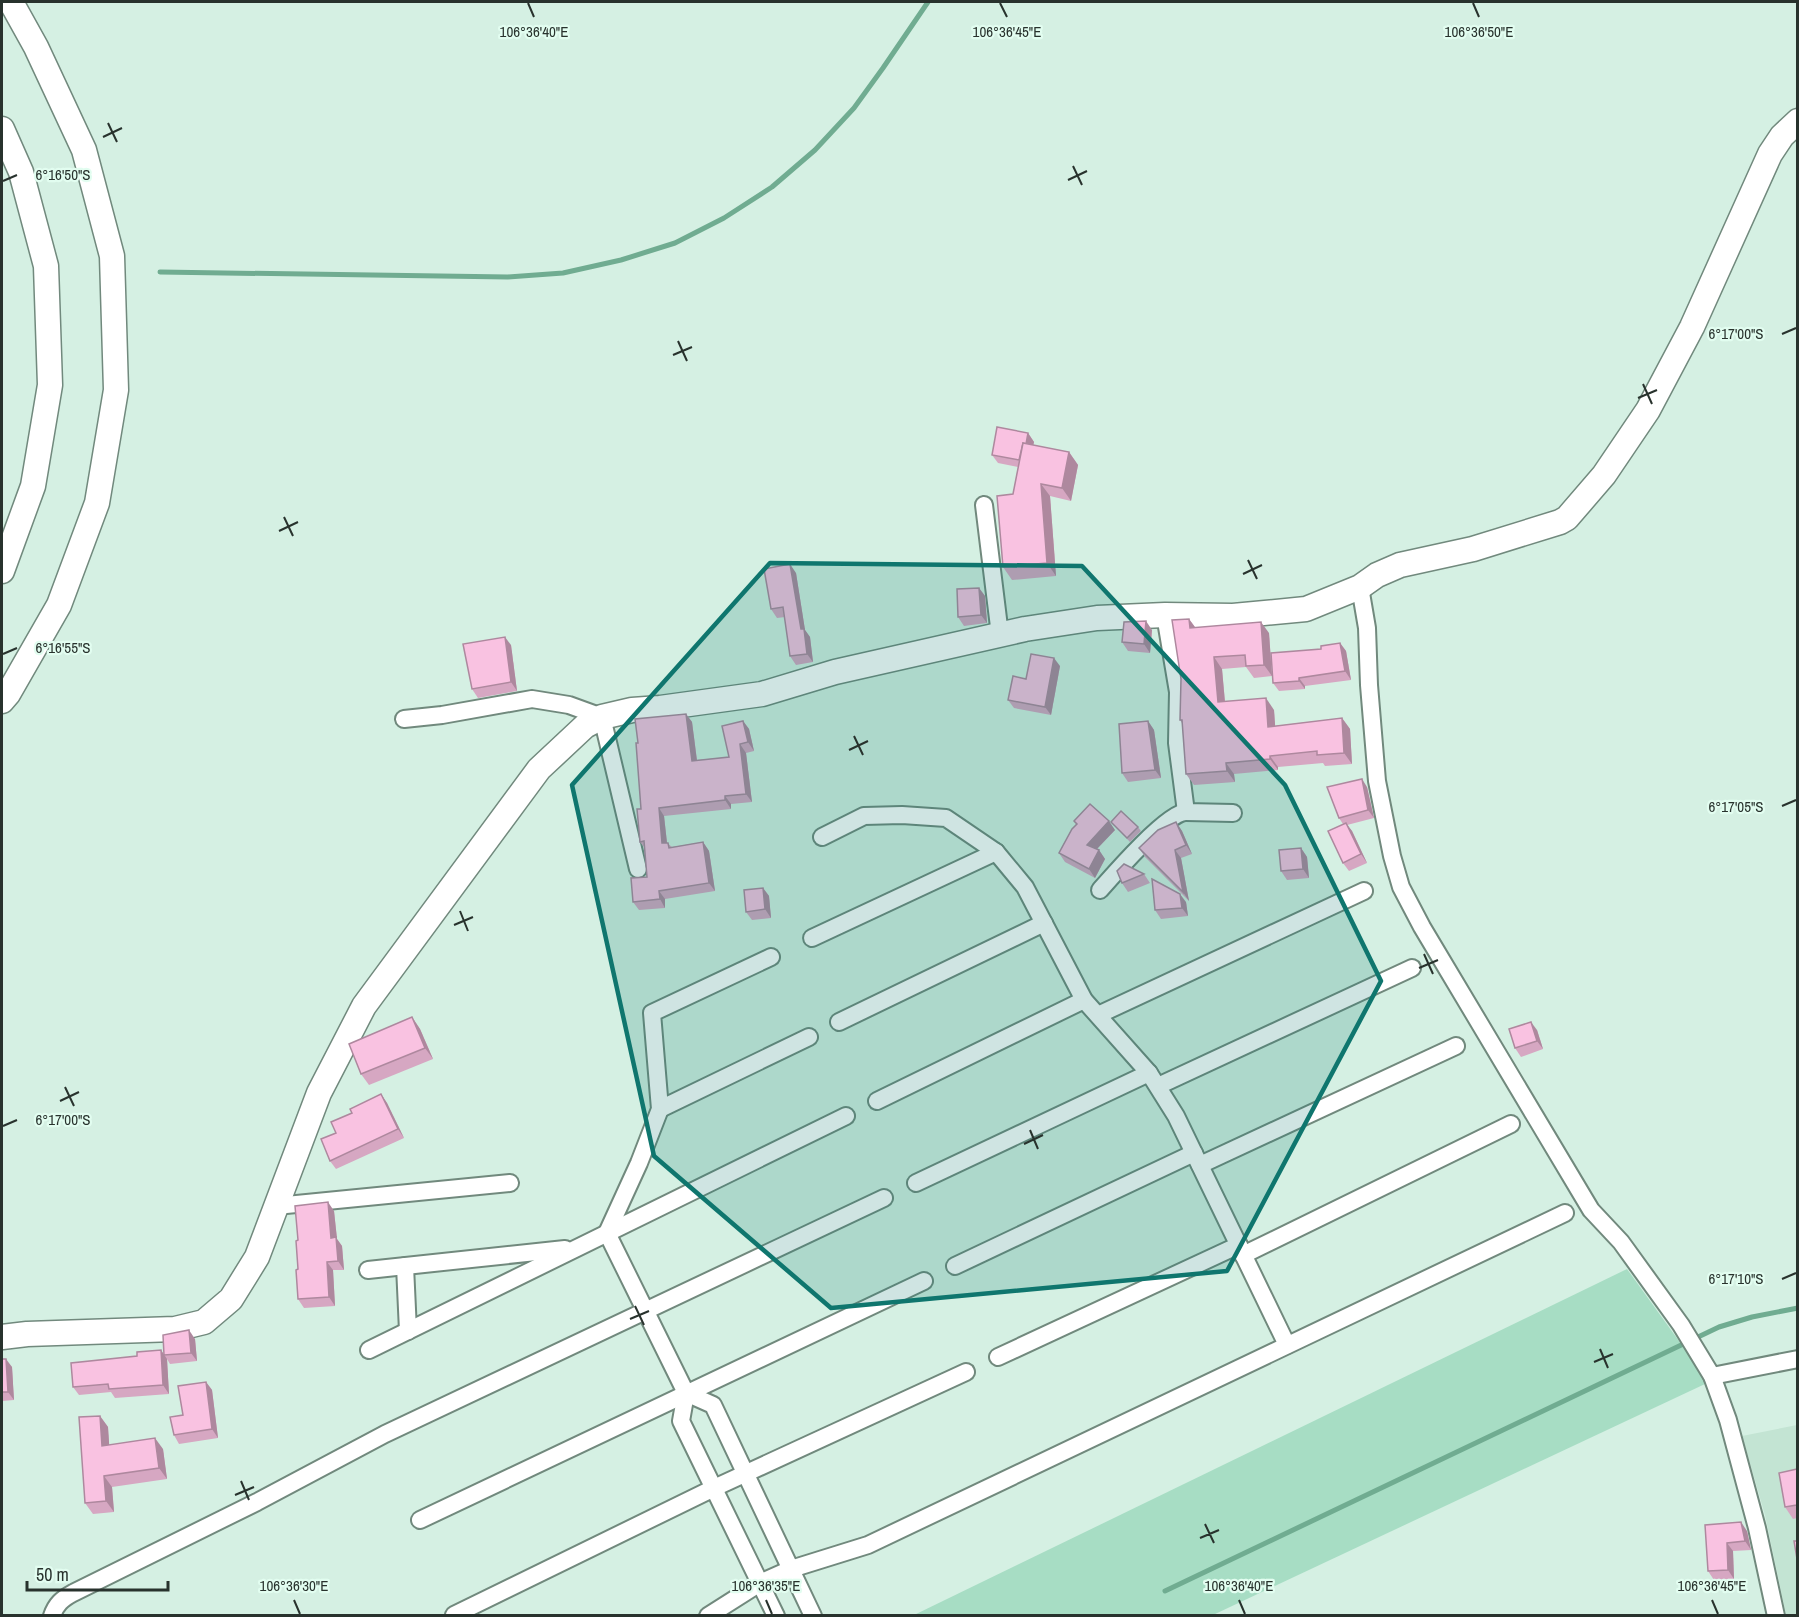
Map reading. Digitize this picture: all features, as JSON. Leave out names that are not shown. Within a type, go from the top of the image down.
[{"type":"street","points":[[2,701],[59,605],[67,584],[97,502],[116,390],[112,256],[84,150],[36,47],[11,2]]},
{"type":"street","points":[[2,1337],[27,1334],[175,1329],[204,1322],[231,1299],[257,1257],[319,1092],[364,1006],[539,769],[585,726],[602,717],[632,710],[762,694],[835,672],[1025,629],[1097,618],[1166,615],[1233,616],[1306,609],[1360,587],[1377,575],[1400,565],[1473,549],[1568,518],[1604,475],[1648,410],[1692,327],[1770,154],[1782,136],[1797,121]]},
{"type":"street","points":[[2,129],[21,172],[46,266],[50,385],[33,486],[2,572]]},
{"type":"street","points":[[984,505],[1000,635]]},
{"type":"street","points":[[1360,587],[1367,628],[1377,781],[1392,856],[1401,887],[1422,927],[1592,1210],[1621,1242],[1681,1325],[1712,1376],[1728,1420],[1757,1528],[1776,1616]]},
{"type":"street","points":[[1166,615],[1178,692],[1177,743],[1186,812]]},
{"type":"street","points":[[404,719],[442,715],[532,699],[569,705],[602,717]]},
{"type":"street","points":[[602,717],[638,869]]},
{"type":"street","points":[[1100,890],[1149,838],[1176,814],[1186,812],[1233,813]]},
{"type":"street","points":[[822,837],[864,816],[902,815],[946,818],[996,852],[1026,887],[1084,1000],[1154,1080],[1176,1116],[1287,1345]]},
{"type":"street","points":[[812,938],[996,852]]},
{"type":"street","points":[[1098,1015],[1364,891]]},
{"type":"street","points":[[839,1022],[1044,923]]},
{"type":"street","points":[[607,1233],[639,1163],[660,1109],[652,1013],[771,957]]},
{"type":"street","points":[[916,1183],[1412,968]]},
{"type":"street","points":[[877,1101],[1084,1000]]},
{"type":"street","points":[[660,1109],[809,1037]]},
{"type":"street","points":[[955,1266],[1456,1046]]},
{"type":"street","points":[[369,1350],[846,1116]]},
{"type":"street","points":[[998,1357],[1241,1250],[1511,1124]]},
{"type":"street","points":[[276,1206],[510,1183]]},
{"type":"street","points":[[52,1616],[56,1605],[73,1593],[257,1502],[385,1434],[884,1198]]},
{"type":"street","points":[[708,1616],[760,1583],[791,1569],[868,1545],[1565,1213]]},
{"type":"street","points":[[607,1233],[686,1393],[681,1421],[776,1616]]},
{"type":"street","points":[[368,1270],[578,1248]]},
{"type":"street","points":[[405,1266],[408,1331]]},
{"type":"street","points":[[420,1520],[924,1281]]},
{"type":"street","points":[[1712,1376],[1797,1359]]},
{"type":"street","points":[[454,1615],[714,1488],[966,1372]]},
{"type":"street","points":[[686,1393],[712,1405],[813,1616]]},
{"type":"highlighted area","points":[[770,563],[1082,566],[1285,785],[1381,981],[1227,1271],[831,1308],[654,1156],[572,785]]},
{"type":"shaded area","points":[[1627,1269],[1697,1366],[1705,1384],[1213,1615],[912,1616]]},
{"type":"shaded area","points":[[1797,1425],[1797,1615],[1786,1615],[1765,1515],[1742,1436]]},
{"type":"building","points":[[997,427],[1028,433],[1019,460],[992,455]]},
{"type":"building","points":[[1023,443],[1069,452],[1062,488],[1041,484],[1047,563],[1003,567],[997,496],[1013,494]]},
{"type":"building","points":[[790,564],[807,654],[790,656],[783,607],[771,609],[764,569]]},
{"type":"building","points":[[979,588],[981,615],[958,617],[957,589]]},
{"type":"building","points":[[1189,619],[1190,628],[1261,622],[1264,665],[1246,666],[1245,655],[1214,657],[1218,702],[1266,698],[1268,727],[1342,718],[1344,753],[1317,755],[1317,751],[1270,756],[1270,759],[1226,763],[1227,771],[1186,774],[1182,720],[1180,720],[1181,679],[1172,620]]},
{"type":"building","points":[[1146,621],[1144,644],[1122,642],[1124,622]]},
{"type":"building","points":[[505,637],[511,682],[472,689],[463,644]]},
{"type":"building","points":[[1340,643],[1345,671],[1299,678],[1299,681],[1273,683],[1271,653],[1321,649],[1321,646]]},
{"type":"building","points":[[1031,654],[1054,658],[1045,707],[1008,700],[1013,676],[1026,679]]},
{"type":"building","points":[[686,714],[692,761],[729,757],[722,726],[743,721],[748,742],[740,744],[746,794],[725,796],[725,800],[659,808],[662,843],[668,843],[669,848],[703,842],[709,883],[659,891],[660,899],[633,902],[631,878],[647,877],[644,841],[640,842],[637,809],[641,809],[635,719]]},
{"type":"building","points":[[1148,721],[1155,770],[1122,773],[1119,724]]},
{"type":"building","points":[[1362,779],[1368,810],[1339,818],[1327,787]]},
{"type":"building","points":[[1090,804],[1109,821],[1087,845],[1099,850],[1089,869],[1059,853],[1077,824],[1074,821]]},
{"type":"building","points":[[1121,811],[1138,827],[1127,838],[1111,822]]},
{"type":"building","points":[[1176,822],[1186,845],[1175,850],[1183,892],[1139,848],[1158,830]]},
{"type":"building","points":[[1346,823],[1361,854],[1343,863],[1328,831]]},
{"type":"building","points":[[1301,848],[1303,869],[1281,871],[1279,850]]},
{"type":"building","points":[[1124,864],[1144,874],[1122,883],[1117,871]]},
{"type":"building","points":[[1152,879],[1180,894],[1182,908],[1155,910]]},
{"type":"building","points":[[763,888],[765,909],[746,912],[744,890]]},
{"type":"building","points":[[412,1017],[425,1048],[361,1074],[349,1044]]},
{"type":"building","points":[[1531,1022],[1537,1041],[1515,1048],[1509,1029]]},
{"type":"building","points":[[381,1094],[398,1129],[330,1161],[321,1139],[336,1133],[331,1122],[352,1113],[350,1109]]},
{"type":"building","points":[[328,1202],[331,1238],[336,1237],[338,1261],[327,1262],[329,1297],[298,1299],[296,1241],[298,1240],[295,1206]]},
{"type":"building","points":[[189,1330],[191,1353],[164,1355],[163,1335]]},
{"type":"building","points":[[161,1350],[163,1385],[109,1389],[108,1384],[73,1387],[71,1363],[137,1356],[137,1352]]},
{"type":"building","points":[[2,1359],[6,1359],[8,1392],[2,1392]]},
{"type":"building","points":[[206,1382],[212,1429],[174,1435],[170,1417],[183,1415],[178,1386]]},
{"type":"building","points":[[100,1416],[102,1446],[155,1438],[159,1468],[104,1476],[106,1501],[85,1503],[79,1417]]},
{"type":"building","points":[[1797,1469],[1797,1505],[1785,1507],[1779,1473]]},
{"type":"building","points":[[1741,1522],[1745,1541],[1727,1543],[1728,1570],[1708,1571],[1705,1525]]},
{"type":"building","points":[[1794,1541],[1797,1541],[1797,1559]]},
{"type":"waterway","points":[[160,272],[508,277],[563,273],[621,260],[675,243],[724,218],[772,187],[815,150],[854,108],[928,2]]},
{"type":"waterway","points":[[1165,1591],[1719,1327],[1752,1317],[1798,1308]]}]
